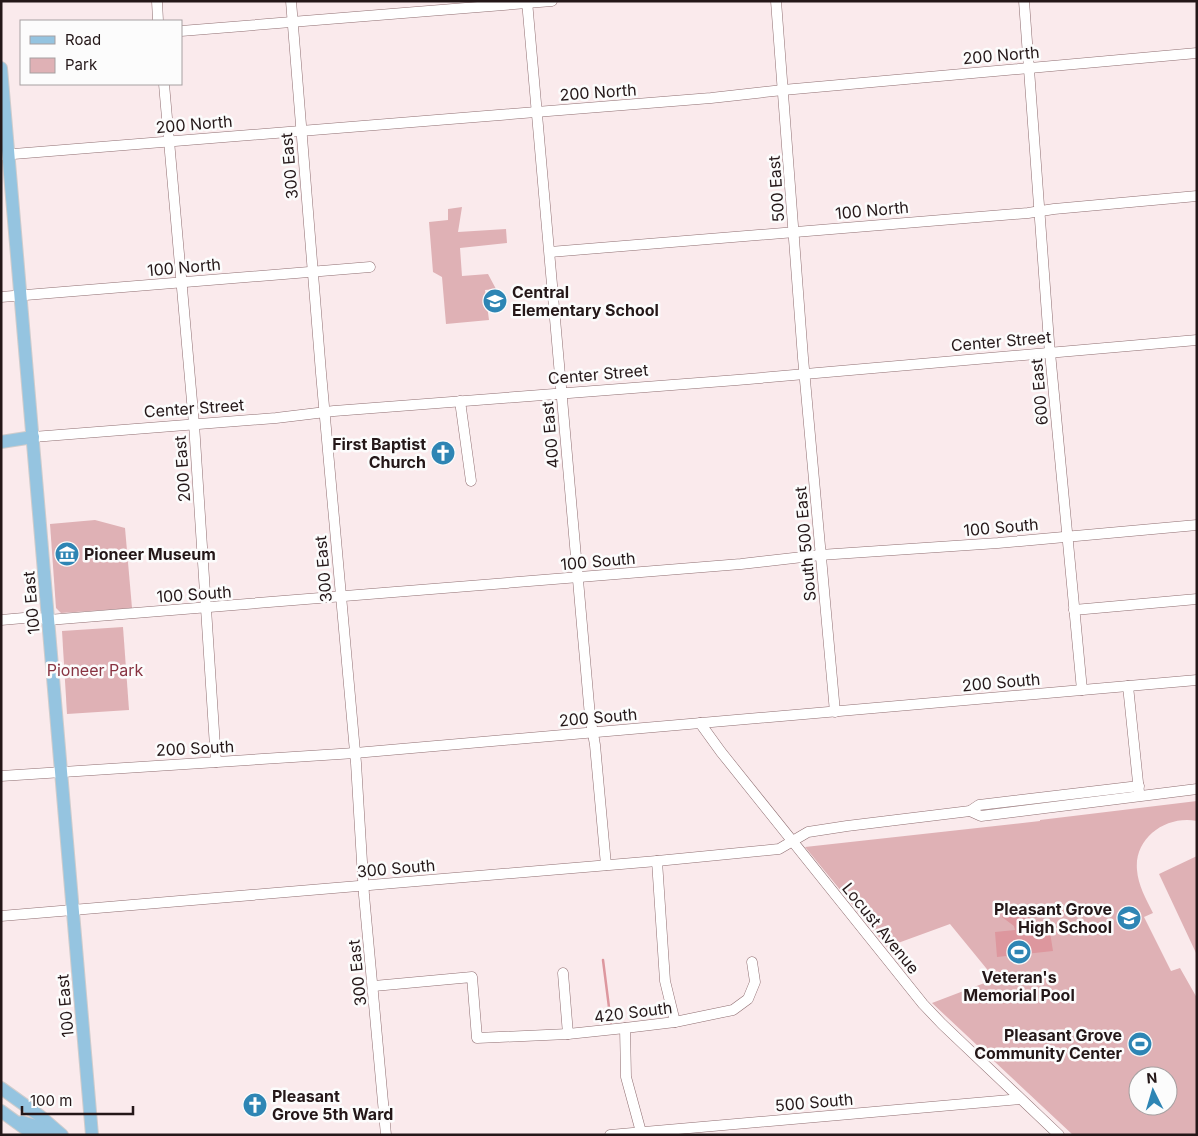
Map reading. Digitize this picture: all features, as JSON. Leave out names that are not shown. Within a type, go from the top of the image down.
[{"type":"main road","name":"100 East","points":[[1,68],[5,154],[21,295],[92,1135]]},
{"type":"main road","name":"Center Street","points":[[1,442],[33,437]]},
{"type":"main road","points":[[1,1088],[62,1135]]},
{"type":"main road","points":[[1,1111],[34,1135]]},
{"type":"main road","points":[[15,1120],[39,1127],[48,1135]]},
{"type":"main road","points":[[81,1135],[91,1120]]},
{"type":"street","points":[[157,1],[158,20]]},
{"type":"street","name":"300 East","points":[[291,1],[386,1135]]},
{"type":"street","points":[[182,31],[552,1]]},
{"type":"street","name":"500 East","points":[[776,1],[804,374]]},
{"type":"street","name":"600 East","points":[[1024,1],[1050,353],[1082,690]]},
{"type":"street","name":"400 East","points":[[528,2],[590,716],[606,865]]},
{"type":"street","name":"200 North","points":[[5,154],[711,98],[1197,53]]},
{"type":"street","name":"200 East","points":[[164,85],[194,424],[216,762]]},
{"type":"street","name":"100 North","points":[[550,252],[1197,196]]},
{"type":"street","name":"100 North","points":[[1,297],[370,267]]},
{"type":"street","name":"Center Street","points":[[33,437],[1197,340]]},
{"type":"street","name":"South 500 East","points":[[804,374],[835,712]]},
{"type":"street","points":[[460,401],[471,482]]},
{"type":"street","name":"100 South","points":[[1,620],[35,617],[48,620],[206,608],[820,555],[1067,537],[1197,525]]},
{"type":"street","points":[[1074,610],[1197,599]]},
{"type":"street","name":"200 South","points":[[1,776],[355,754],[1197,680]]},
{"type":"street","points":[[1128,686],[1139,791]]},
{"type":"street","name":"Locust Avenue","points":[[700,723],[791,841],[923,1004],[1059,1135]]},
{"type":"street","name":"300 South","points":[[1,916],[658,861],[779,849],[800,836],[818,831],[970,811],[981,816],[1133,798],[1139,791],[1197,789]]},
{"type":"street","points":[[658,861],[665,981],[675,1022]]},
{"type":"street","name":"420 South","points":[[374,986],[472,977],[477,1038],[568,1034],[675,1022],[733,1010],[748,1000],[755,982],[752,962]]},
{"type":"street","points":[[563,973],[568,1034]]},
{"type":"street","points":[[625,1028],[626,1077],[641,1132]]},
{"type":"street","name":"500 South","points":[[610,1135],[641,1132],[701,1131],[1020,1099]]},
{"type":"green space","points":[[462,207],[458,232],[506,229],[507,243],[460,248],[462,276],[488,274],[496,289],[485,290],[489,320],[446,324],[442,277],[433,272],[429,222],[448,220],[448,209]]},
{"type":"green space","name":"Pioneer Park","points":[[95,520],[125,528],[132,608],[61,613],[56,608],[50,524]]},
{"type":"green space","name":"Pioneer Park","points":[[123,627],[129,710],[67,714],[62,631]]},
{"type":"green space","points":[[1197,801],[1197,821],[1175,821],[1164,825],[1147,838],[1137,858],[1137,870],[1141,887],[1153,913],[1144,917],[1171,971],[1180,968],[1197,998],[1197,1135],[1073,1135],[932,1003],[995,979],[950,924],[887,947],[805,847],[1040,821]]},
{"type":"green space","points":[[1197,856],[1197,955],[1159,874]]},
{"type":"shaded area","points":[[1020,906],[1029,907],[1039,912],[1029,925],[1029,928],[1049,926],[1053,951],[997,957],[995,932],[1015,930],[1014,926],[1002,917],[1010,909]]},
{"type":"waterway","points":[[603,960],[611,1023]]},
{"type":"place","name":"Central Elementary School","points":[[495,301]]},
{"type":"place","name":"First Baptist Church","points":[[443,453]]},
{"type":"place","name":"Pioneer Museum","points":[[67,554]]},
{"type":"place","name":"Pleasant Grove High School","points":[[1129,918]]},
{"type":"place","name":"Veteran's Memorial Pool","points":[[1019,952]]},
{"type":"place","name":"Pleasant Grove Community Center","points":[[1140,1044]]},
{"type":"place","name":"Pleasant Grove 5th Ward","points":[[255,1105]]}]
